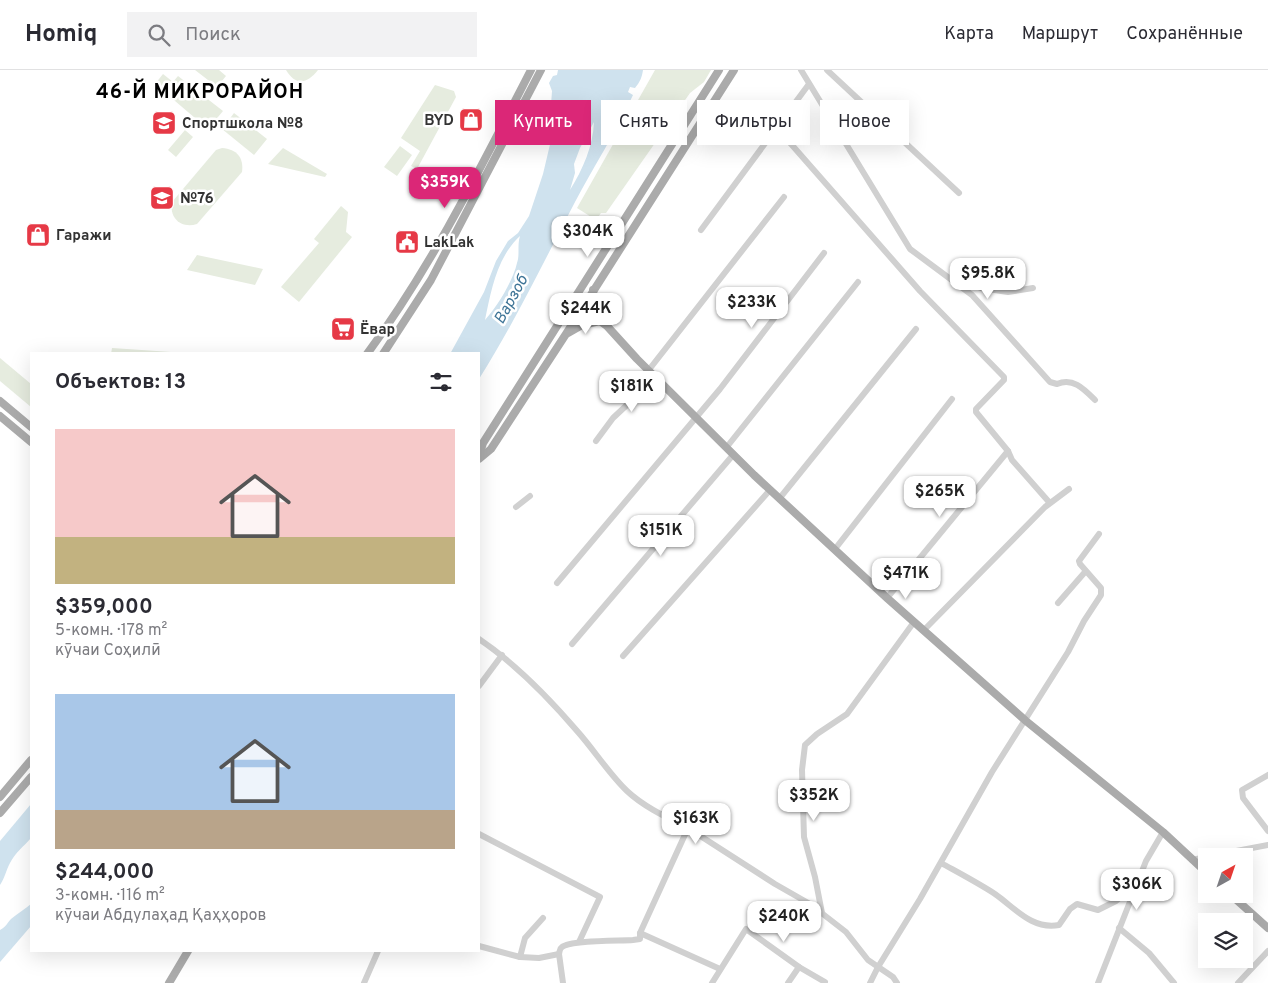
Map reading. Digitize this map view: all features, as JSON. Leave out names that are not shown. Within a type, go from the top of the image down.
[{"type":"main road","points":[[368,352],[397,313],[429,260],[531,70]]},
{"type":"main road","points":[[384,352],[431,280],[541,70]]},
{"type":"main road","points":[[480,454],[483,443],[719,70]]},
{"type":"main road","points":[[480,457],[490,449],[566,334],[734,70]]},
{"type":"main road","points":[[593,290],[594,311],[600,321],[608,326],[651,374],[733,455],[887,598],[1026,721],[1162,832],[1198,865]]},
{"type":"main road","points":[[566,334],[582,325],[600,321]]},
{"type":"main road","points":[[0,401],[30,426]]},
{"type":"main road","points":[[0,416],[30,441]]},
{"type":"main road","points":[[0,797],[30,761]]},
{"type":"main road","points":[[0,812],[30,778]]},
{"type":"main road","points":[[1240,903],[1268,928]]},
{"type":"main road","points":[[169,983],[187,952]]},
{"type":"street","points":[[801,70],[910,249],[972,295],[1050,382],[1057,384],[1066,381],[1075,384],[1080,386],[1095,400]]},
{"type":"street","points":[[827,70],[959,193]]},
{"type":"street","points":[[797,100],[809,84]]},
{"type":"street","points":[[701,230],[764,145]]},
{"type":"street","points":[[792,145],[920,291],[1004,377],[1004,380],[975,411],[1008,450],[1012,460],[1049,502]]},
{"type":"street","points":[[596,440],[613,418],[644,389],[651,374],[784,197]]},
{"type":"street","points":[[557,583],[720,388],[824,253]]},
{"type":"street","points":[[947,276],[981,288],[1008,292],[1033,288]]},
{"type":"street","points":[[726,448],[858,282]]},
{"type":"street","points":[[780,498],[916,329]]},
{"type":"street","points":[[835,549],[952,399]]},
{"type":"street","points":[[887,598],[1008,450]]},
{"type":"street","points":[[572,644],[733,455]]},
{"type":"street","points":[[924,630],[1049,502],[1069,489]]},
{"type":"street","points":[[623,656],[770,490]]},
{"type":"street","points":[[516,507],[530,496]]},
{"type":"street","points":[[870,983],[992,772],[1026,721],[1068,652],[1084,620],[1101,595],[1101,588],[1081,567],[1080,561],[1099,534]]},
{"type":"street","points":[[1058,604],[1085,572]]},
{"type":"street","points":[[822,913],[804,837],[802,770],[805,745],[817,734],[847,714],[914,622]]},
{"type":"street","points":[[480,640],[502,655],[577,731],[626,789],[638,800],[688,828],[775,884],[810,904],[846,932],[868,960],[893,977],[897,983]]},
{"type":"street","points":[[480,685],[502,655]]},
{"type":"street","points":[[1268,775],[1242,790],[1243,798],[1268,831]]},
{"type":"street","points":[[563,983],[560,950],[563,946],[579,942],[640,939],[640,933],[688,828]]},
{"type":"street","points":[[1098,983],[1146,861],[1162,832]]},
{"type":"street","points":[[480,835],[600,897],[579,942]]},
{"type":"street","points":[[1252,848],[1268,845]]},
{"type":"street","points":[[1192,860],[1198,859]]},
{"type":"street","points":[[940,863],[996,895],[1032,921],[1048,927],[1059,925],[1070,909],[1077,904],[1098,910],[1116,900],[1137,883]]},
{"type":"street","points":[[520,957],[525,938],[543,918]]},
{"type":"street","points":[[1119,928],[1149,953],[1174,983]]},
{"type":"street","points":[[712,983],[746,929],[799,967],[824,982]]},
{"type":"street","points":[[640,933],[720,969]]},
{"type":"street","points":[[480,946],[520,957],[539,958],[560,954]]},
{"type":"street","points":[[1238,983],[1268,951]]},
{"type":"street","points":[[364,983],[378,952]]},
{"type":"street","points":[[788,983],[799,967]]},
{"type":"shaded area","points":[[195,70],[219,70],[226,76],[217,87]]},
{"type":"shaded area","points":[[286,70],[318,70],[310,78],[298,81]]},
{"type":"shaded area","points":[[655,70],[711,70],[704,82],[690,93],[685,100],[638,100]]},
{"type":"shaded area","points":[[163,74],[173,82],[178,76],[223,111],[208,129],[155,84]]},
{"type":"shaded area","points":[[435,85],[454,91],[456,97],[417,169],[411,166],[420,151],[401,138]]},
{"type":"shaded area","points":[[234,113],[267,139],[254,155],[222,129]]},
{"type":"shaded area","points":[[185,130],[193,137],[176,157],[168,150]]},
{"type":"shaded area","points":[[613,145],[654,145],[606,213],[601,213],[596,220],[577,208]]},
{"type":"shaded area","points":[[400,146],[412,155],[397,176],[384,167]]},
{"type":"shaded area","points":[[222,148],[232,150],[238,155],[242,162],[242,172],[197,224],[186,225],[177,221],[172,213],[172,202],[216,150]]},
{"type":"shaded area","points":[[283,148],[327,174],[325,177],[268,164]]},
{"type":"shaded area","points":[[341,206],[348,212],[346,232],[352,237],[299,302],[281,287],[319,243],[314,239]]},
{"type":"shaded area","points":[[197,255],[263,269],[255,285],[187,270]]},
{"type":"shaded area","points":[[112,348],[171,352],[111,352]]},
{"type":"shaded area","points":[[0,358],[30,383],[30,406],[0,381]]},
{"type":"water","name":"Варзоб","points":[[558,70],[643,70],[637,86],[635,88],[630,87],[628,92],[633,95],[630,100],[601,100],[601,145],[606,145],[517,314],[480,377],[480,352],[451,352],[484,292],[496,261],[508,241],[518,233],[529,216],[543,174],[550,145],[582,145],[574,164],[575,173],[570,190],[591,145],[594,122],[591,128],[591,100],[551,100],[552,91],[549,83],[553,76],[557,75]],"holes":[[[520,236],[518,260],[508,286],[485,320],[500,264],[512,244]]]},
{"type":"water","points":[[30,805],[30,839],[12,859],[0,885],[0,841]]},
{"type":"water","points":[[30,905],[30,927],[0,962],[0,930]]},
{"type":"place","name":"BYD","points":[[471,120]]},
{"type":"place","name":"Спортшкола №8","points":[[164,123]]},
{"type":"place","name":"№76","points":[[162,198]]},
{"type":"place","name":"Гаражи","points":[[38,235]]},
{"type":"place","name":"LakLak","points":[[407,242]]},
{"type":"place","name":"Ёвар","points":[[343,329]]},
{"type":"district","name":"46-Й МИКРОРАЙОН","points":[[200,91]]}]
